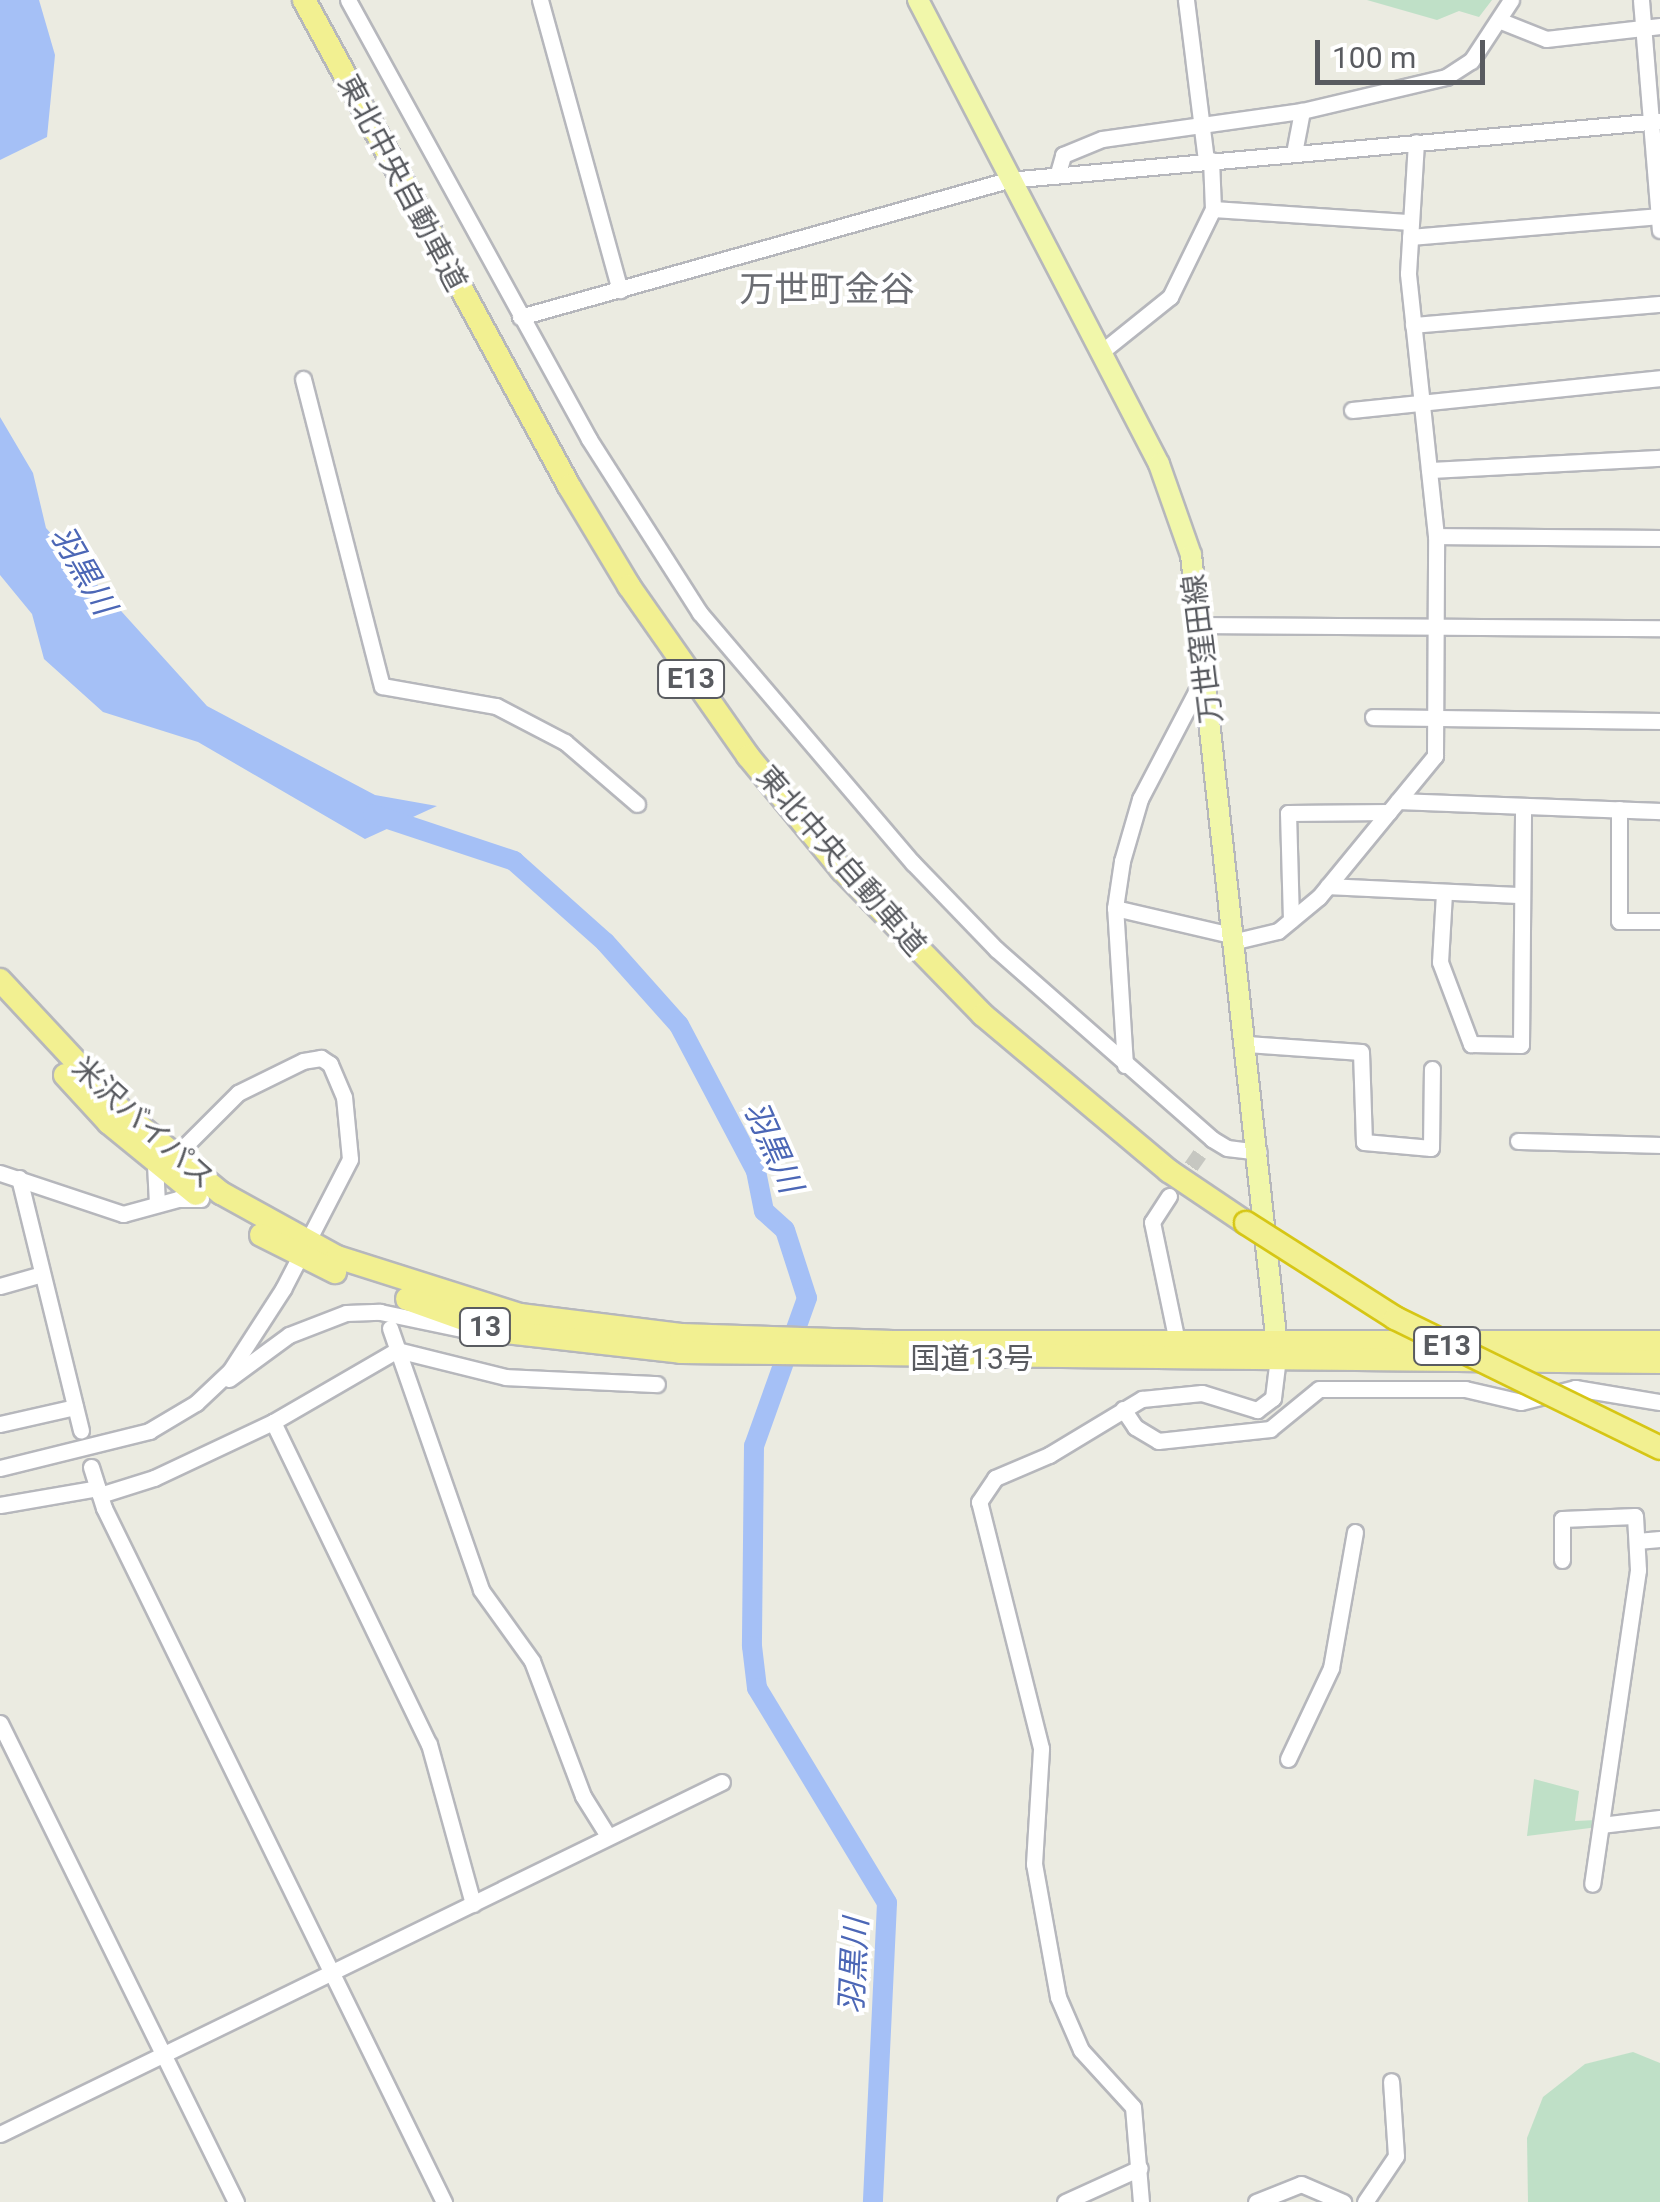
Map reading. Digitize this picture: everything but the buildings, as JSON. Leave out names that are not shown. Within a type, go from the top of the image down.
[{"type":"highway","name":"東北中央自動車道","points":[[304,0],[568,486],[628,586],[748,756],[842,870],[983,1015],[1106,1121],[1427,1336],[1660,1448]]},
{"type":"highway","name":"東北中央自動車道","points":[[317,0],[593,503],[761,750],[854,864],[988,1001],[1114,1112],[1249,1218],[1403,1311],[1660,1436]]},
{"type":"highway","name":"米沢バイパス","points":[[0,980],[73,1064],[204,1200],[303,1249]]},
{"type":"highway","name":"米沢バイパス","points":[[0,1000],[108,1123],[303,1249]]},
{"type":"highway","name":"国道13号","points":[[303,1249],[520,1335],[892,1351],[1278,1350],[1660,1342]]},
{"type":"highway","name":"国道13号","points":[[303,1249],[498,1310],[681,1344]]},
{"type":"highway","name":"国道13号","points":[[892,1351],[1177,1342],[1278,1350],[1660,1362]]},
{"type":"main road","name":"万世窪田線","points":[[918,0],[1100,353],[1180,518],[1208,684],[1278,1350]]},
{"type":"street","points":[[348,0],[633,516],[700,613],[949,903],[1125,1066],[1212,1138],[1227,1148],[1259,1152]]},
{"type":"street","points":[[540,0],[620,290]]},
{"type":"street","points":[[1100,353],[1170,297],[1213,209],[1208,160],[1198,121],[1186,0]]},
{"type":"street","points":[[1058,174],[1063,155],[1130,134],[1198,121],[1302,110],[1446,78],[1471,61],[1501,21],[1511,0]]},
{"type":"street","points":[[1213,209],[1410,229],[1659,221],[1652,27],[1640,0]]},
{"type":"street","points":[[1501,21],[1546,39],[1652,27]]},
{"type":"street","points":[[1294,153],[1302,110]]},
{"type":"street","points":[[520,317],[1008,180],[1655,121]]},
{"type":"street","points":[[1130,134],[1134,166]]},
{"type":"street","points":[[1115,908],[1236,939],[1278,930],[1328,886],[1435,756],[1436,536],[1414,325],[1410,229],[1416,142]]},
{"type":"street","points":[[1414,325],[1660,304]]},
{"type":"street","points":[[1352,410],[1422,408],[1660,378]]},
{"type":"street","points":[[303,379],[382,686],[496,706],[565,742],[637,804]]},
{"type":"street","points":[[1429,470],[1660,458]]},
{"type":"street","points":[[1436,536],[1660,538]]},
{"type":"street","points":[[1201,625],[1660,628]]},
{"type":"street","points":[[1125,1066],[1115,908],[1140,800],[1196,692],[1208,684]]},
{"type":"street","points":[[1373,717],[1660,720]]},
{"type":"street","points":[[1291,920],[1288,813],[1394,806],[1660,811]]},
{"type":"street","points":[[1444,894],[1440,962],[1470,1044],[1521,1045],[1524,807]]},
{"type":"street","points":[[1619,808],[1619,921],[1660,921]]},
{"type":"street","points":[[1328,886],[1521,895]]},
{"type":"street","points":[[1247,1044],[1361,1052],[1364,1142],[1431,1148],[1432,1069]]},
{"type":"street","points":[[157,1204],[164,1161],[238,1094],[321,1058],[344,1098],[352,1146],[303,1249],[252,1341],[214,1389]]},
{"type":"street","points":[[1200,1154],[1212,1138]]},
{"type":"street","points":[[1518,1141],[1660,1145]]},
{"type":"street","points":[[0,1173],[109,1211],[204,1200]]},
{"type":"street","points":[[18,1178],[39,1275],[82,1431]]},
{"type":"street","points":[[1170,1196],[1152,1222],[1177,1342]]},
{"type":"street","points":[[0,1286],[39,1275]]},
{"type":"street","points":[[0,1468],[123,1441],[214,1389],[289,1335],[346,1314],[380,1312],[520,1335]]},
{"type":"street","points":[[390,1328],[481,1590],[532,1661],[583,1796],[608,1836]]},
{"type":"street","points":[[0,1505],[99,1492],[154,1478],[272,1422],[397,1350],[506,1377],[657,1384]]},
{"type":"street","points":[[1141,2202],[1133,2106],[1081,2050],[1062,2014],[1034,1864],[1041,1748],[979,1502],[994,1478],[1049,1455],[1123,1408],[1180,1392],[1257,1410],[1272,1398],[1278,1350]]},
{"type":"street","points":[[1123,1408],[1134,1428],[1158,1441],[1270,1429],[1320,1389],[1466,1389],[1521,1402],[1575,1388],[1660,1402]]},
{"type":"street","points":[[0,1424],[75,1407]]},
{"type":"street","points":[[272,1422],[429,1744],[473,1904]]},
{"type":"street","points":[[91,1467],[99,1492],[444,2202]]},
{"type":"street","points":[[1562,1560],[1562,1519],[1635,1516],[1638,1570],[1592,1884]]},
{"type":"street","points":[[1288,1758],[1331,1668],[1355,1532]]},
{"type":"street","points":[[1637,1541],[1660,1539]]},
{"type":"street","points":[[0,1723],[236,2202]]},
{"type":"street","points":[[0,2134],[722,1782]]},
{"type":"street","points":[[1601,1826],[1660,1818]]},
{"type":"street","points":[[1365,2202],[1396,2156],[1391,2081]]},
{"type":"street","points":[[1065,2202],[1140,2168]]},
{"type":"street","points":[[1256,2202],[1300,2184],[1343,2202]]},
{"type":"green space","points":[[1367,0],[1492,0],[1479,17],[1459,11],[1437,20]]},
{"type":"green space","points":[[1534,1779],[1579,1791],[1575,1821],[1597,1820],[1598,1827],[1527,1836]]},
{"type":"green space","points":[[1633,2052],[1660,2063],[1660,2202],[1528,2202],[1527,2138],[1543,2097],[1585,2064]]},
{"type":"water","points":[[0,0],[39,0],[55,55],[47,137],[0,160]]},
{"type":"water","points":[[0,417],[33,473],[46,528],[207,706],[375,795],[437,806],[365,839],[198,742],[103,712],[44,659],[32,614],[0,575]]},
{"type":"waterway","name":"羽黒川","points":[[373,814],[514,861],[605,942],[679,1025],[756,1171],[764,1211],[785,1230],[807,1298],[754,1446],[752,1646],[757,1688],[887,1903],[873,2202]]},
{"type":"tunnel","points":[[1178,1185],[1200,1154]]},
{"type":"district","name":"万世町金谷","points":[[827,290]]}]
